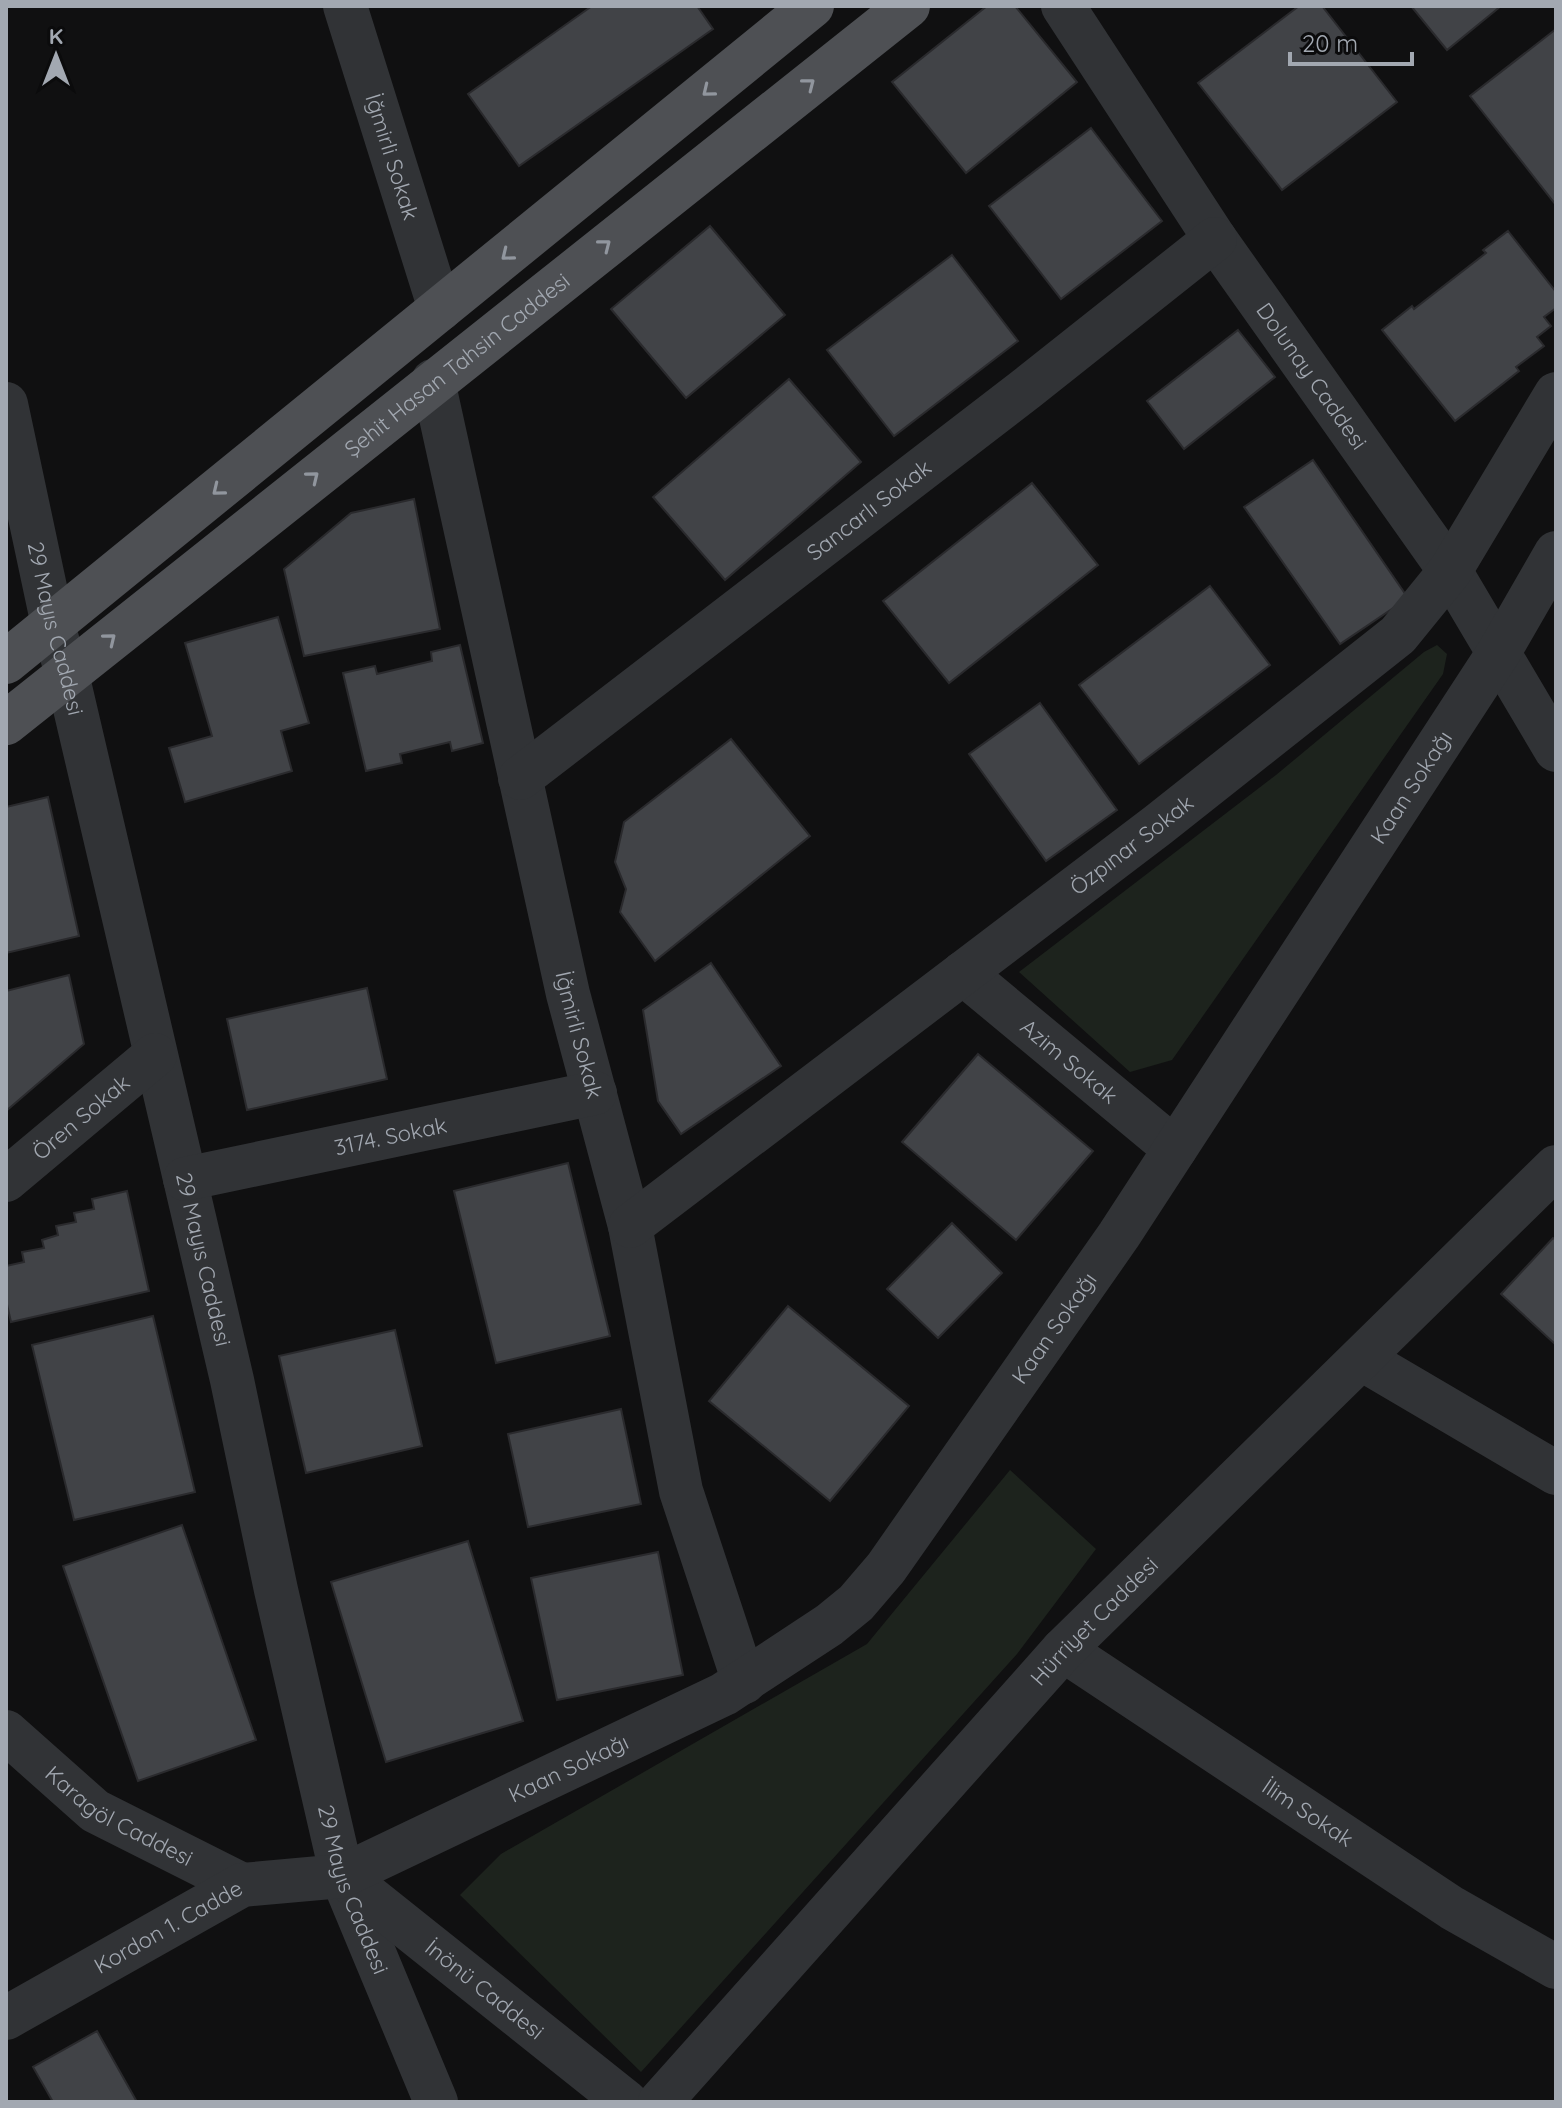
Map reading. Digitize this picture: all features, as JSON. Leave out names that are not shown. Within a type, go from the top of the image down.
[{"type":"main road","points":[[6,662],[812,6]]},
{"type":"main road","name":"Şehit Hasan Tahsin Caddesi","points":[[6,723],[908,6]]},
{"type":"street","name":"İğmirli Sokak","points":[[345,6],[440,309]]},
{"type":"street","name":"Dolunay Caddesi","points":[[1063,6],[1215,239],[1450,571],[1556,750]]},
{"type":"street","name":"Sancarlı Sokak","points":[[520,778],[1215,239]]},
{"type":"street","name":"İğmirli Sokak","points":[[433,381],[568,994],[630,1226],[681,1491],[744,1682]]},
{"type":"street","name":"Özpınar Sokak","points":[[630,1226],[1158,825],[1398,635],[1450,571],[1556,394]]},
{"type":"street","name":"29 Mayıs Caddesi","points":[[6,404],[53,625],[185,1179],[342,1876],[436,2102]]},
{"type":"street","name":"Kaan Sokağı","points":[[342,1876],[724,1694],[829,1625],[856,1603],[886,1568],[1119,1235],[1499,652],[1556,553]]},
{"type":"street","name":"Azim Sokak","points":[[963,973],[1175,1149]]},
{"type":"street","name":"Ören Sokak","points":[[6,1180],[155,1055]]},
{"type":"street","name":"3174. Sokak","points":[[185,1179],[595,1093]]},
{"type":"street","name":"Hürriyet Caddesi","points":[[660,2102],[1063,1650],[1556,1167]]},
{"type":"street","points":[[1362,1359],[1556,1473]]},
{"type":"street","name":"İlim Sokak","points":[[1063,1650],[1452,1908],[1556,1967]]},
{"type":"street","name":"Karagöl Caddesi","points":[[6,1732],[95,1811],[242,1885]]},
{"type":"street","name":"Kordon 1. Cadde","points":[[6,2018],[242,1885],[342,1876]]},
{"type":"street","name":"İnönü Caddesi","points":[[342,1876],[626,2102]]},
{"type":"shaded area","points":[[1437,645],[1447,654],[1443,674],[1172,1060],[1130,1072],[1019,972],[1276,775],[1424,652]]},
{"type":"shaded area","points":[[1010,1470],[1096,1549],[1017,1654],[641,2072],[460,1895],[501,1854],[867,1644]]},
{"type":"building","points":[[592,6],[697,6],[713,29],[519,166],[468,94]]},
{"type":"building","points":[[987,6],[1015,6],[1077,82],[966,173],[892,82]]},
{"type":"building","points":[[1299,6],[1322,6],[1397,102],[1282,190],[1198,83]]},
{"type":"building","points":[[1411,6],[1501,6],[1447,50]]},
{"type":"building","points":[[1556,29],[1556,205],[1470,96]]},
{"type":"building","points":[[1091,128],[1162,221],[1061,299],[989,206]]},
{"type":"building","points":[[710,226],[785,315],[686,398],[611,309]]},
{"type":"building","points":[[1508,231],[1556,292],[1556,308],[1544,317],[1551,326],[1537,337],[1544,346],[1516,367],[1519,371],[1455,421],[1382,330],[1486,253],[1483,250]]},
{"type":"building","points":[[952,255],[1018,341],[894,436],[827,350]]},
{"type":"building","points":[[1238,330],[1275,377],[1184,449],[1147,401]]},
{"type":"building","points":[[789,379],[861,462],[725,580],[653,497]]},
{"type":"building","points":[[1313,460],[1408,598],[1340,644],[1244,507]]},
{"type":"building","points":[[1032,483],[1098,565],[949,683],[883,601]]},
{"type":"building","points":[[414,499],[440,629],[304,656],[284,569],[351,513]]},
{"type":"building","points":[[1210,586],[1270,665],[1139,764],[1079,685]]},
{"type":"building","points":[[278,617],[309,723],[281,731],[292,771],[185,802],[169,748],[212,736],[185,643]]},
{"type":"building","points":[[460,645],[483,743],[452,751],[450,742],[400,754],[402,763],[366,771],[343,673],[375,666],[377,674],[432,661],[431,652]]},
{"type":"building","points":[[1040,703],[1117,810],[1046,861],[969,754]]},
{"type":"building","points":[[731,739],[810,836],[655,961],[620,912],[626,889],[615,862],[624,822]]},
{"type":"building","points":[[48,797],[79,936],[6,953],[6,807]]},
{"type":"building","points":[[711,963],[781,1066],[681,1134],[658,1101],[643,1010]]},
{"type":"building","points":[[69,975],[84,1044],[6,1111],[6,991]]},
{"type":"building","points":[[367,988],[387,1079],[247,1110],[227,1019]]},
{"type":"building","points":[[978,1054],[1093,1151],[1016,1240],[902,1142]]},
{"type":"building","points":[[568,1163],[610,1336],[496,1363],[454,1191]]},
{"type":"building","points":[[127,1191],[149,1291],[11,1322],[6,1300],[6,1266],[24,1262],[22,1252],[44,1248],[42,1240],[58,1235],[56,1226],[76,1222],[74,1213],[94,1209],[92,1199]]},
{"type":"building","points":[[952,1223],[1002,1273],[938,1338],[887,1289]]},
{"type":"building","points":[[1553,1238],[1556,1240],[1556,1345],[1501,1294]]},
{"type":"building","points":[[788,1306],[909,1406],[830,1501],[709,1401]]},
{"type":"building","points":[[153,1316],[195,1492],[74,1520],[32,1345]]},
{"type":"building","points":[[395,1330],[422,1446],[306,1473],[279,1356]]},
{"type":"building","points":[[621,1409],[641,1504],[528,1527],[508,1434]]},
{"type":"building","points":[[182,1525],[256,1740],[138,1781],[63,1566]]},
{"type":"building","points":[[468,1541],[523,1721],[386,1762],[331,1582]]},
{"type":"building","points":[[658,1552],[683,1675],[557,1700],[531,1578]]},
{"type":"building","points":[[97,2031],[137,2102],[53,2102],[33,2067]]}]
